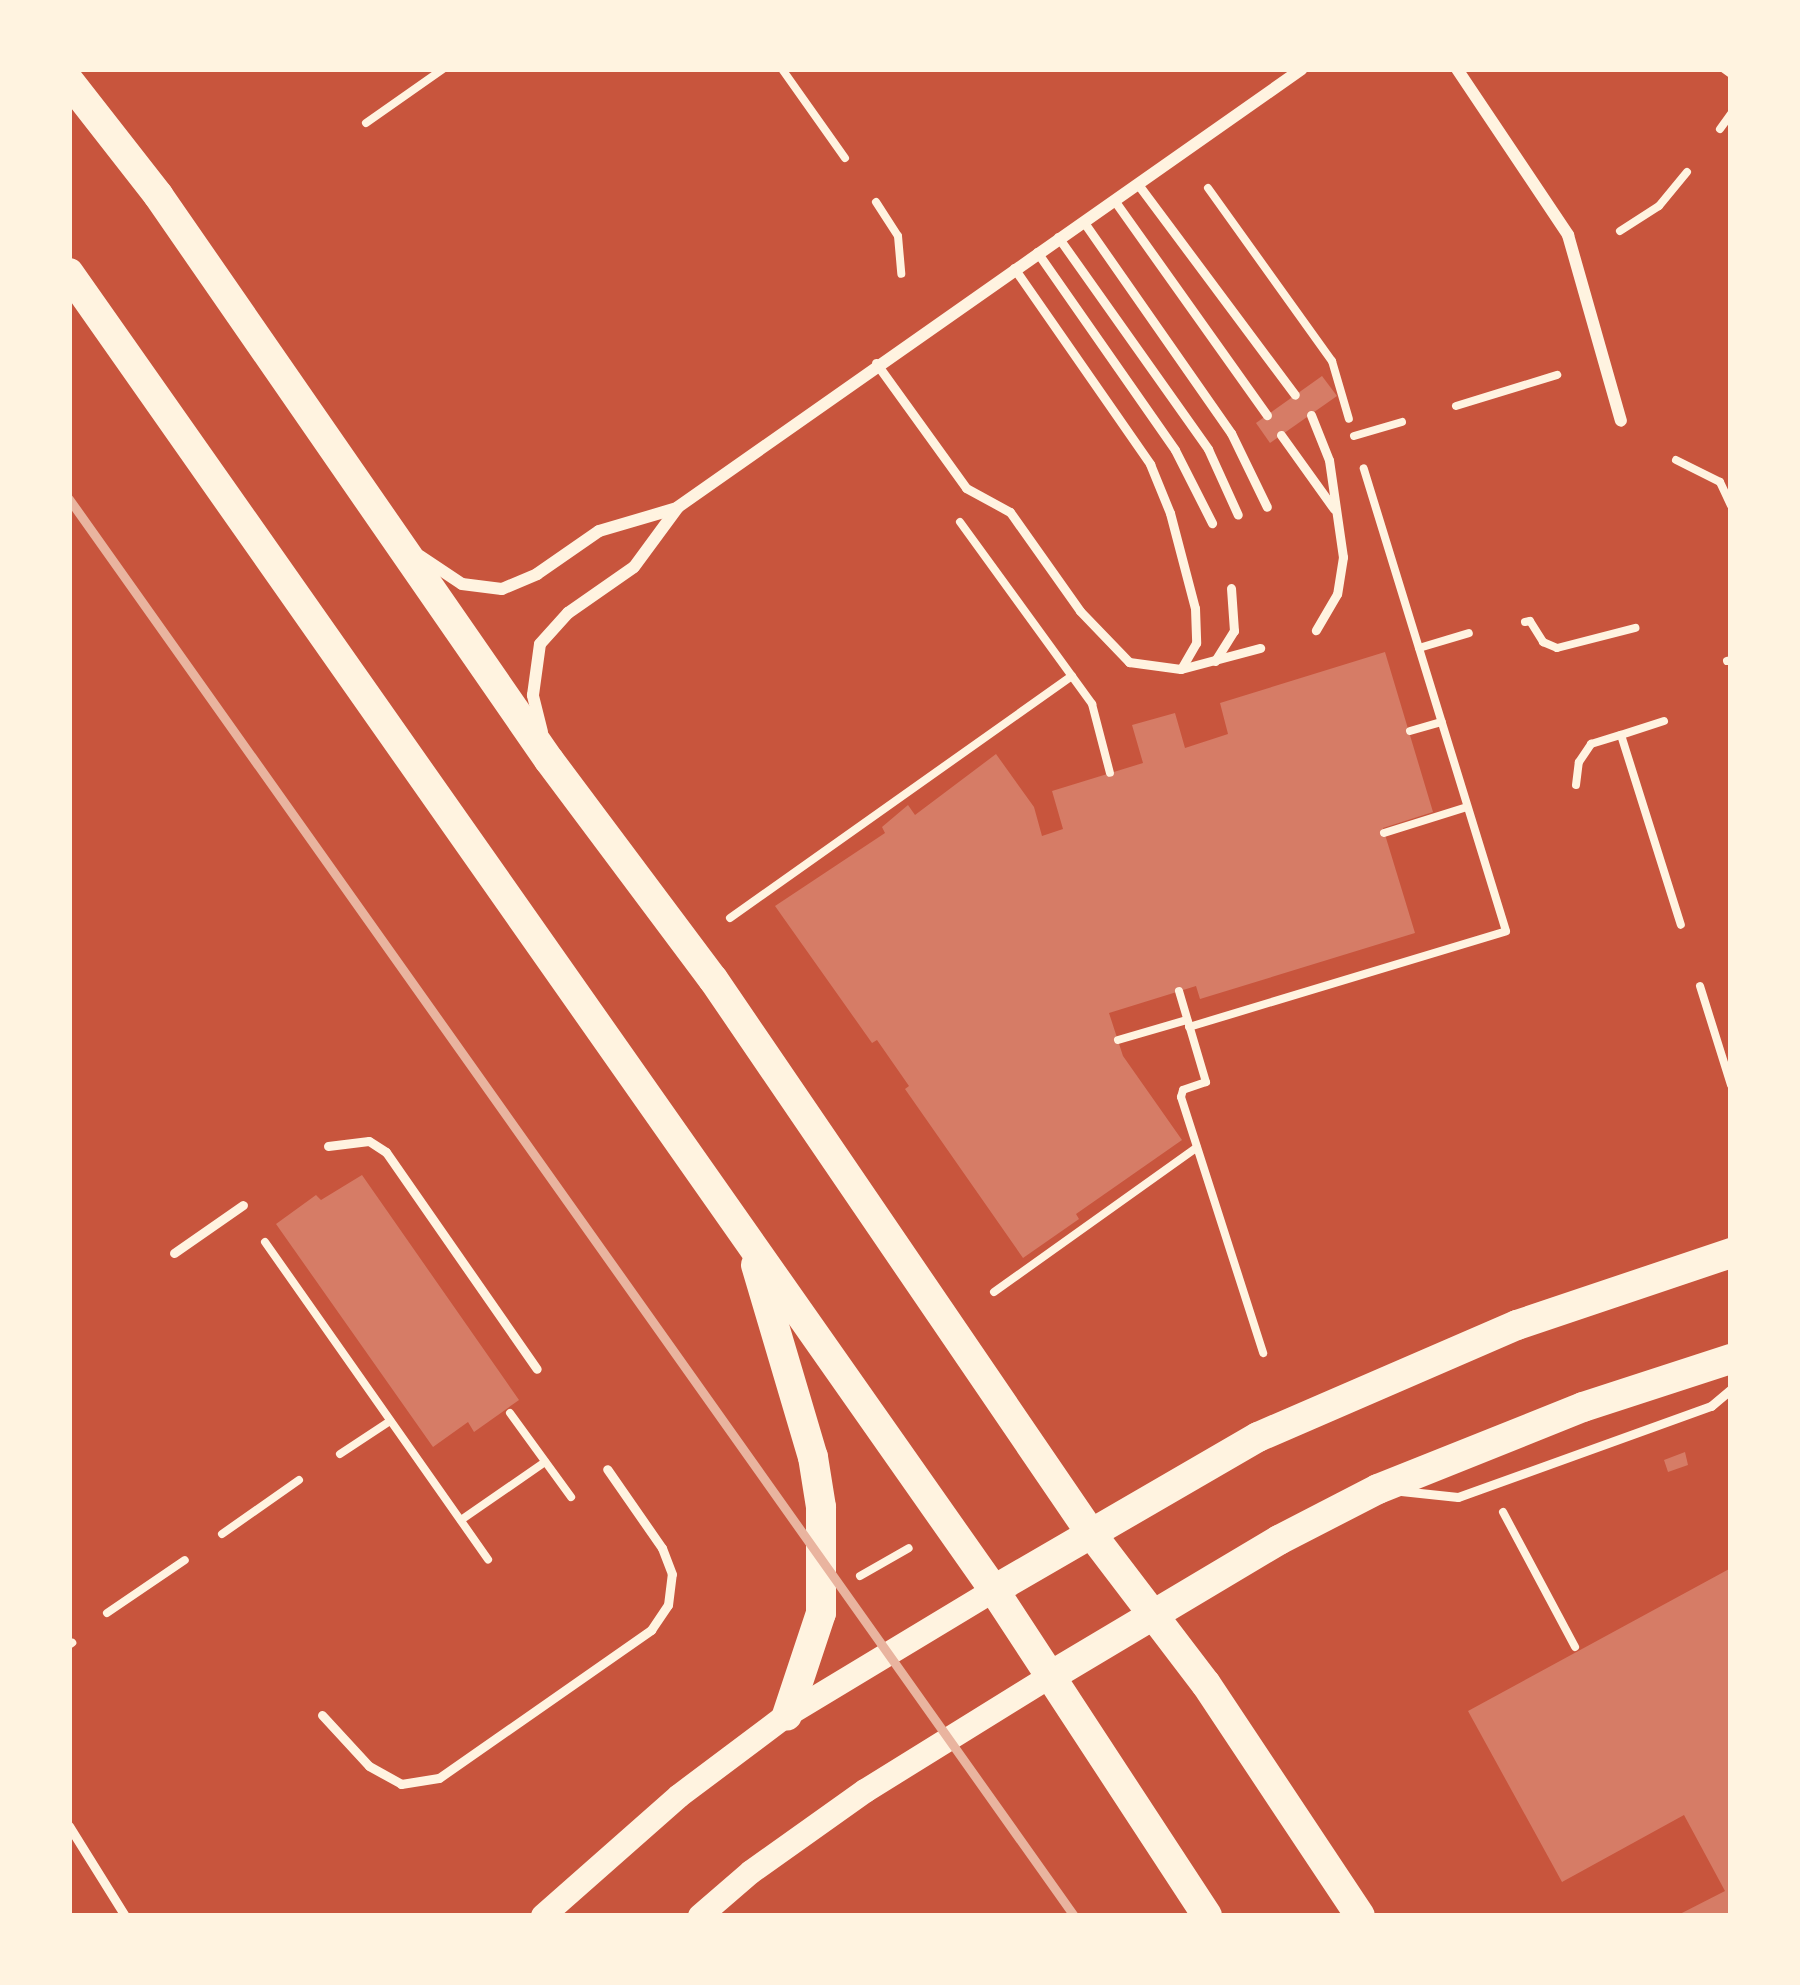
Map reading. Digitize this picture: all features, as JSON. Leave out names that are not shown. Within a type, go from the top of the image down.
[{"type":"main road","points":[[69,81],[172,214],[549,760],[712,979],[1090,1532],[1157,1613],[1360,1916]]},
{"type":"main road","points":[[69,273],[994,1590],[1207,1916]]},
{"type":"main road","points":[[747,1236],[814,1457],[821,1507],[821,1613],[787,1715]]},
{"type":"main road","points":[[543,1916],[679,1796],[787,1715],[1258,1437],[1517,1325],[1731,1252]]},
{"type":"main road","points":[[700,1916],[751,1872],[865,1790],[1157,1613],[1378,1489],[1583,1407],[1731,1359]]},
{"type":"street","points":[[549,760],[533,695],[540,644],[568,614],[634,567],[678,507],[876,363],[1302,69]]},
{"type":"street","points":[[1457,69],[1568,236],[1621,421]]},
{"type":"street","points":[[393,538],[462,584],[502,589],[537,574],[599,531],[678,507]]},
{"type":"lane","points":[[1137,183],[1295,394]]},
{"type":"lane","points":[[1114,200],[1267,415]]},
{"type":"lane","points":[[1083,220],[1231,433],[1267,506]]},
{"type":"lane","points":[[1058,237],[1208,448],[1238,515]]},
{"type":"lane","points":[[1037,252],[1175,450],[1212,523]]},
{"type":"lane","points":[[1014,268],[1157,481],[1195,608],[1196,643],[1181,669]]},
{"type":"lane","points":[[876,363],[966,488],[1010,512],[1109,646],[1129,662],[1181,669],[1259,648]]},
{"type":"lane","points":[[1311,415],[1329,460],[1342,557],[1337,594],[1316,630]]},
{"type":"lane","points":[[1281,435],[1339,515]]},
{"type":"lane","points":[[1215,661],[1234,631],[1231,588]]},
{"type":"lane","points":[[328,1146],[369,1142],[386,1152],[537,1370]]},
{"type":"lane","points":[[174,1253],[243,1205]]},
{"type":"lane","points":[[1378,1489],[1458,1497],[1589,1454],[1711,1406],[1731,1389]]},
{"type":"lane","points":[[322,1715],[369,1766],[400,1784],[440,1778],[651,1630],[668,1605],[672,1574],[662,1548],[607,1469]]},
{"type":"lane","points":[[69,1826],[125,1916]]},
{"type":"path","points":[[366,123],[443,69]]},
{"type":"path","points":[[782,69],[845,158]]},
{"type":"path","points":[[1720,129],[1731,114]]},
{"type":"path","points":[[1620,231],[1659,206],[1687,172]]},
{"type":"path","points":[[1118,1040],[1506,931],[1331,361],[1208,188]]},
{"type":"path","points":[[876,202],[898,236],[901,274]]},
{"type":"path","points":[[1456,406],[1557,375]]},
{"type":"path","points":[[1354,436],[1402,422]]},
{"type":"path","points":[[1676,460],[1720,482],[1731,506]]},
{"type":"path","points":[[960,522],[1092,704],[1110,773]]},
{"type":"path","points":[[1525,622],[1530,621],[1543,643],[1557,648],[1635,628]]},
{"type":"path","points":[[1419,648],[1469,633]]},
{"type":"path","points":[[730,918],[1072,676]]},
{"type":"path","points":[[1576,785],[1580,762],[1591,744],[1664,721]]},
{"type":"path","points":[[1410,731],[1442,722]]},
{"type":"path","points":[[1621,735],[1681,925]]},
{"type":"path","points":[[1384,833],[1468,807]]},
{"type":"path","points":[[1700,986],[1731,1085]]},
{"type":"path","points":[[1179,992],[1206,1082],[1183,1090],[1181,1097],[1263,1353]]},
{"type":"path","points":[[994,1292],[1197,1147]]},
{"type":"path","points":[[265,1242],[488,1559]]},
{"type":"path","points":[[510,1412],[571,1497]]},
{"type":"path","points":[[340,1454],[390,1421]]},
{"type":"path","points":[[461,1520],[545,1462]]},
{"type":"path","points":[[222,1534],[299,1480]]},
{"type":"path","points":[[1499,1505],[1575,1647]]},
{"type":"path","points":[[858,1576],[909,1549]]},
{"type":"path","points":[[107,1613],[185,1560]]},
{"type":"building","points":[[1322,376],[1337,396],[1270,443],[1256,423]]},
{"type":"building","points":[[1385,652],[1433,812],[1383,828],[1415,933],[1200,999],[1196,986],[1109,1013],[1123,1056],[1182,1140],[1076,1214],[1079,1219],[1023,1258],[905,1089],[909,1086],[877,1040],[872,1043],[775,906],[885,833],[882,827],[908,805],[915,815],[996,754],[1034,807],[1042,836],[1063,829],[1052,791],[1143,763],[1132,725],[1175,713],[1185,748],[1228,734],[1220,703]]},
{"type":"building","points":[[362,1175],[519,1400],[474,1432],[468,1422],[433,1447],[276,1224],[316,1195],[321,1200]]},
{"type":"building","points":[[1685,1452],[1688,1465],[1668,1472],[1664,1460]]},
{"type":"building","points":[[1731,1568],[1731,1916],[1676,1916],[1725,1891],[1684,1815],[1562,1882],[1468,1711]]},
{"type":"railway","points":[[69,499],[1074,1916]]}]
